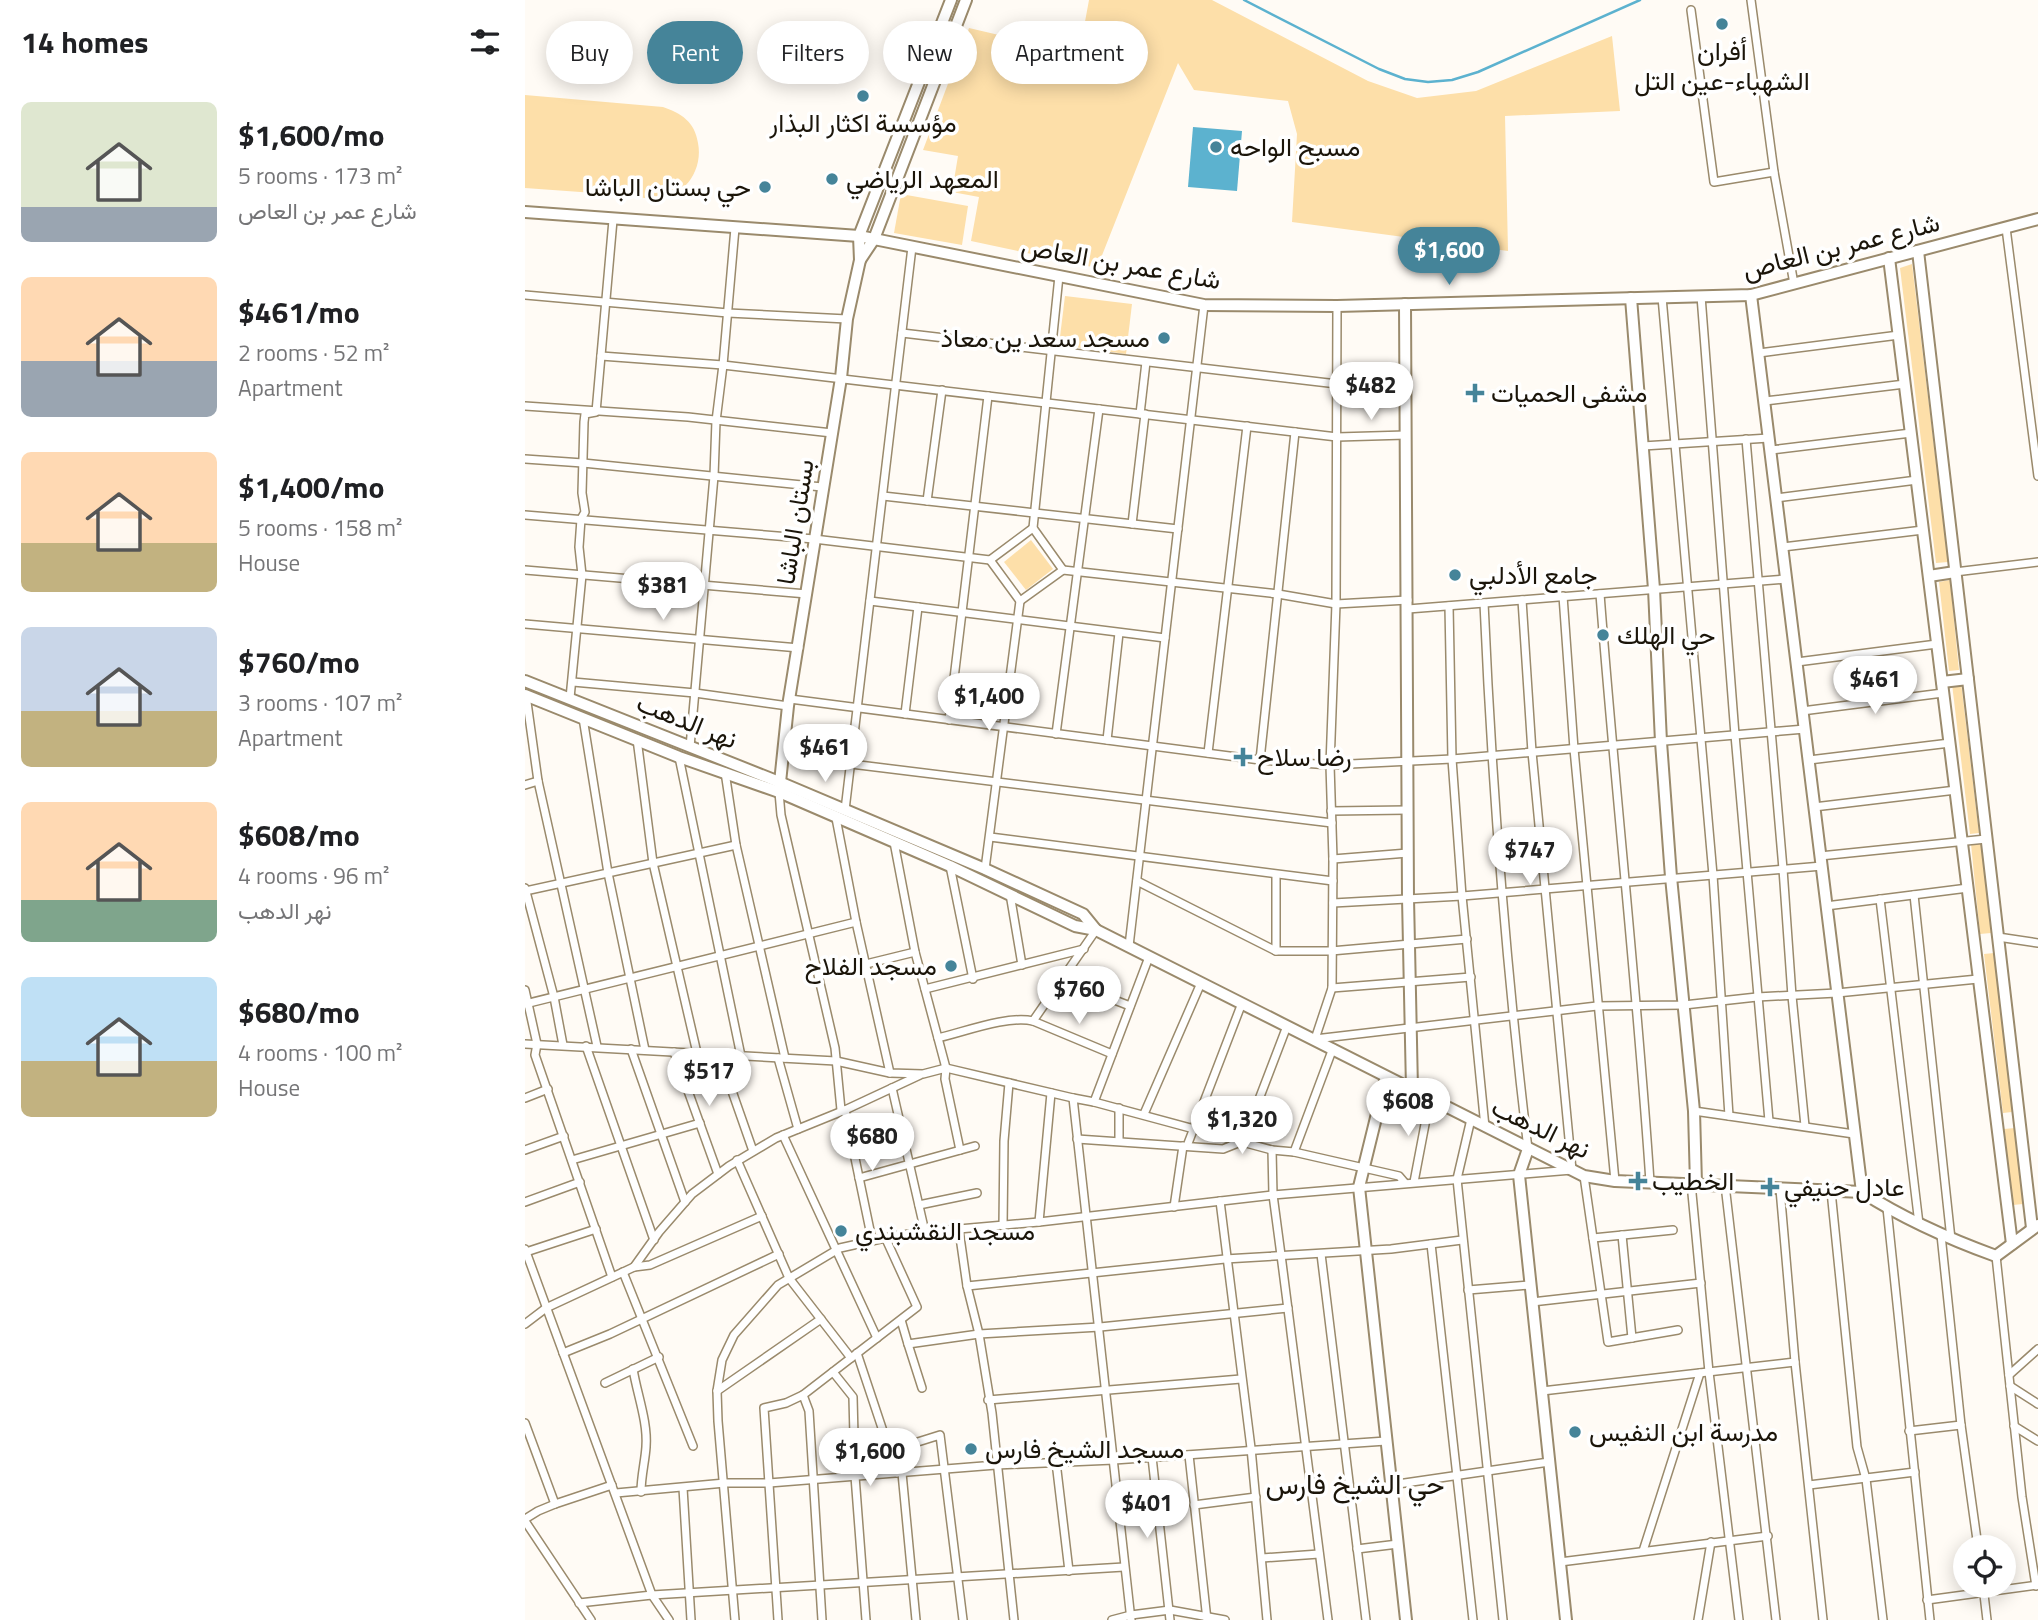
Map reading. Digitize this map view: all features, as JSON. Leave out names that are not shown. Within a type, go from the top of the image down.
[{"type":"street","name":"بستان الباشا","points":[[779,787],[789,703],[841,378],[847,319],[860,260],[859,236],[951,0]]},
{"type":"street","name":"بستان الباشا","points":[[860,260],[874,239],[966,0]]},
{"type":"street","points":[[1751,0],[1774,172],[1794,284]]},
{"type":"street","points":[[1691,10],[1714,182],[1774,172]]},
{"type":"street","name":"شارع عمر بن العاص","points":[[525,212],[859,236],[1204,305],[1337,306],[1751,295],[2038,219]]},
{"type":"street","points":[[596,412],[613,220]]},
{"type":"street","points":[[690,747],[714,476],[716,421],[735,228]]},
{"type":"street","points":[[2006,228],[2038,476]]},
{"type":"street","points":[[845,810],[912,247]]},
{"type":"street","points":[[1917,251],[2019,1122],[2035,1227],[1996,1256],[2022,1497],[2037,1585],[2016,1587]]},
{"type":"street","points":[[1889,258],[2013,1244]]},
{"type":"street","points":[[1059,276],[1033,528],[1063,570]]},
{"type":"street","points":[[525,295],[728,313],[847,319]]},
{"type":"street","points":[[1751,295],[1861,1192]]},
{"type":"street","points":[[1701,296],[1735,735],[1769,1121]]},
{"type":"street","points":[[1662,297],[1713,875],[1729,1116]]},
{"type":"street","points":[[1631,298],[1654,589],[1671,877],[1695,1111],[1693,1184],[1705,1373],[1730,1539],[1739,1620]]},
{"type":"street","points":[[1405,304],[1408,898],[1412,1089]]},
{"type":"street","points":[[1129,946],[1204,305]]},
{"type":"street","points":[[1337,306],[1336,604],[1330,765],[1333,859],[1332,988],[1315,1039],[1597,1006],[1684,1005],[1757,997],[1889,989],[1978,979]]},
{"type":"street","points":[[902,333],[1337,384]]},
{"type":"street","points":[[1759,353],[1899,335]]},
{"type":"street","points":[[601,356],[723,365],[1337,437],[1406,435]]},
{"type":"street","points":[[1132,524],[1146,362]]},
{"type":"street","points":[[1765,401],[1905,384]]},
{"type":"street","points":[[927,501],[942,390]]},
{"type":"street","points":[[949,720],[988,396]]},
{"type":"street","points":[[525,406],[668,415],[832,433]]},
{"type":"street","points":[[1056,734],[1099,409]]},
{"type":"street","points":[[570,698],[582,575],[579,547],[581,519],[585,512],[582,493],[585,414],[596,412]]},
{"type":"street","points":[[1208,753],[1247,426]]},
{"type":"street","points":[[1260,760],[1295,432]]},
{"type":"street","points":[[1770,450],[1911,433]]},
{"type":"street","points":[[1643,446],[1769,438]]},
{"type":"street","points":[[1746,439],[1805,1126]]},
{"type":"street","points":[[525,459],[822,487]]},
{"type":"street","points":[[1776,498],[1917,480]]},
{"type":"street","points":[[883,496],[1178,528]]},
{"type":"street","points":[[525,515],[814,539],[990,560],[1033,528]]},
{"type":"street","points":[[1783,547],[1923,530]]},
{"type":"street","points":[[985,869],[1020,601],[990,560]]},
{"type":"street","points":[[1929,576],[2038,562]]},
{"type":"street","points":[[525,570],[807,593]]},
{"type":"street","points":[[1020,601],[1063,570],[1278,594],[1336,604],[1449,606],[1786,579]]},
{"type":"street","points":[[1600,594],[1638,1005],[1650,1182]]},
{"type":"street","points":[[1563,596],[1574,749],[1615,1181]]},
{"type":"street","points":[[734,1620],[717,1391],[722,1360],[734,1335],[778,1285],[836,1250],[885,1237],[925,1231],[1003,1226],[1273,1195],[1572,1170],[1532,752],[1523,600]]},
{"type":"street","points":[[870,601],[1165,638]]},
{"type":"street","points":[[1484,603],[1490,755],[1512,1017],[1528,1149],[1519,1175],[1566,1620]]},
{"type":"street","points":[[1449,606],[1452,759],[1462,896],[1486,1127]]},
{"type":"street","points":[[905,714],[918,607]]},
{"type":"street","points":[[525,624],[799,648]]},
{"type":"street","points":[[1107,740],[1119,633]]},
{"type":"street","points":[[1797,662],[1937,643]]},
{"type":"street","points":[[1803,711],[1943,688],[1968,679]]},
{"type":"street","name":"نهر الدهب","points":[[525,681],[690,747],[779,787],[836,818],[1010,893],[1075,926],[1096,930],[1584,1175],[1615,1181],[1861,1192],[1946,1237],[1996,1256]]},
{"type":"street","points":[[573,682],[857,708],[1260,760],[1330,765],[1452,759],[1805,729]]},
{"type":"street","points":[[525,695],[538,781],[597,1046]]},
{"type":"street","name":"نهر الدهب","points":[[525,695],[679,757],[845,810],[1083,914],[1096,930]]},
{"type":"street","points":[[583,717],[608,873],[632,977],[645,1050]]},
{"type":"street","points":[[636,738],[653,863],[697,1053]]},
{"type":"street","points":[[1809,760],[1950,743]]},
{"type":"street","points":[[679,757],[741,1056]]},
{"type":"street","points":[[851,764],[1332,824]]},
{"type":"street","points":[[725,772],[736,845],[761,945],[798,1129]]},
{"type":"street","points":[[525,785],[538,781]]},
{"type":"street","points":[[779,787],[781,815],[835,1048],[843,1110],[872,1240]]},
{"type":"street","points":[[1814,807],[1956,790]]},
{"type":"street","points":[[1331,811],[1409,810]]},
{"type":"street","points":[[836,818],[890,1073]]},
{"type":"street","points":[[990,837],[1333,881]]},
{"type":"street","points":[[1333,904],[1747,873],[1986,839]]},
{"type":"street","points":[[894,842],[915,952],[946,1068],[945,1079],[960,1150]]},
{"type":"street","points":[[563,1045],[554,997],[525,890],[736,845]]},
{"type":"street","points":[[1333,859],[1408,853]]},
{"type":"street","points":[[950,866],[973,979]]},
{"type":"street","points":[[1276,875],[1276,951]]},
{"type":"street","points":[[1137,881],[1276,951],[1331,951],[1467,939]]},
{"type":"street","points":[[1826,906],[1968,888]]},
{"type":"street","points":[[1010,893],[1022,965]]},
{"type":"street","points":[[1914,895],[1961,1425],[1976,1535]]},
{"type":"street","points":[[1880,899],[1919,1224]]},
{"type":"street","points":[[527,1003],[856,922]]},
{"type":"street","points":[[1033,1021],[1096,930]]},
{"type":"street","points":[[1975,947],[1998,941],[2038,943]]},
{"type":"street","points":[[925,989],[973,979],[1084,948]]},
{"type":"street","points":[[866,964],[915,952]]},
{"type":"street","points":[[1094,1102],[1149,957]]},
{"type":"street","points":[[1332,988],[1471,977]]},
{"type":"street","points":[[1063,980],[1130,1006]]},
{"type":"street","points":[[1145,1114],[1201,983]]},
{"type":"street","points":[[525,990],[537,1044],[535,1055],[612,1277]]},
{"type":"street","points":[[1174,1207],[1185,1146],[1242,1003]]},
{"type":"street","points":[[938,1038],[1025,1019],[1112,1055]]},
{"type":"street","points":[[1077,1139],[1223,1149],[1243,1141],[1287,1026]]},
{"type":"street","points":[[525,1044],[836,1061],[890,1073],[923,1074]]},
{"type":"street","points":[[586,1046],[654,1240]]},
{"type":"street","points":[[1294,1152],[1333,1048]]},
{"type":"street","points":[[631,1049],[685,1202]]},
{"type":"street","points":[[674,1052],[718,1174]]},
{"type":"street","points":[[719,1054],[753,1152]]},
{"type":"street","points":[[634,1267],[685,1202],[737,1160],[783,1135],[923,1074],[946,1068],[1145,1114],[1272,1150],[1294,1152],[1399,1176],[1405,1183]]},
{"type":"street","points":[[1386,1077],[1359,1187],[1406,1620]]},
{"type":"street","points":[[1003,1226],[1004,1141],[1009,1083]]},
{"type":"street","points":[[892,1088],[925,1231]]},
{"type":"street","points":[[525,1098],[548,1089]]},
{"type":"street","points":[[1039,1222],[1051,1093]]},
{"type":"street","points":[[1073,1098],[1131,1618]]},
{"type":"street","points":[[1414,1182],[1430,1098]]},
{"type":"street","points":[[1119,1108],[1119,1141]]},
{"type":"street","points":[[1695,1111],[1854,1133]]},
{"type":"street","points":[[1471,1119],[1457,1179],[1503,1620]]},
{"type":"street","points":[[1996,1125],[2019,1122]]},
{"type":"street","points":[[572,1160],[700,1124]]},
{"type":"street","points":[[783,1135],[877,1338]]},
{"type":"street","points":[[525,1150],[564,1136]]},
{"type":"street","points":[[859,1178],[975,1146]]},
{"type":"street","points":[[1272,1150],[1273,1195],[1280,1255],[1328,1620]]},
{"type":"street","points":[[737,1160],[789,1278],[854,1356],[899,1473],[916,1620]]},
{"type":"street","points":[[1584,1175],[1608,1342],[1678,1330]]},
{"type":"street","points":[[525,1202],[580,1182]]},
{"type":"street","points":[[1725,1185],[1776,1620]]},
{"type":"street","points":[[1780,1189],[1795,1362],[1823,1620]]},
{"type":"street","points":[[1831,1191],[1857,1447],[1866,1479],[1883,1620]]},
{"type":"street","points":[[919,1205],[977,1193]]},
{"type":"street","points":[[1220,1201],[1225,1259],[1251,1448],[1267,1620]]},
{"type":"street","points":[[1887,1208],[1930,1620]]},
{"type":"street","points":[[525,1324],[546,1308],[612,1277],[634,1267],[650,1265],[762,1216]]},
{"type":"street","points":[[596,1229],[526,1251],[652,1595],[669,1620]]},
{"type":"street","points":[[959,1230],[992,1413],[1014,1620]]},
{"type":"street","points":[[1593,1238],[1673,1230]]},
{"type":"street","points":[[1622,1236],[1632,1338]]},
{"type":"street","points":[[778,1620],[764,1408],[786,1403],[803,1395],[917,1307],[885,1237]]},
{"type":"street","points":[[967,1286],[1225,1259],[1366,1251],[1462,1240]]},
{"type":"street","points":[[1431,1244],[1473,1620]]},
{"type":"street","points":[[563,1353],[779,1254]]},
{"type":"street","points":[[1321,1254],[1366,1620]]},
{"type":"street","points":[[624,1272],[693,1446]]},
{"type":"street","points":[[1532,1302],[1700,1283]]},
{"type":"street","points":[[1468,1290],[1530,1285]]},
{"type":"street","points":[[908,1344],[979,1334],[1100,1327],[1288,1308]]},
{"type":"street","points":[[717,1391],[821,1319]]},
{"type":"street","points":[[901,1320],[922,1388]]},
{"type":"street","points":[[2008,1375],[2038,1349]]},
{"type":"street","points":[[605,1383],[659,1357]]},
{"type":"street","points":[[1542,1391],[1795,1362]]},
{"type":"street","points":[[633,1369],[645,1426],[646,1447],[641,1472],[641,1492]]},
{"type":"street","points":[[833,1372],[853,1397],[855,1476],[866,1620]]},
{"type":"street","points":[[1643,1551],[1705,1373]]},
{"type":"street","points":[[988,1400],[1241,1379]]},
{"type":"street","points":[[2010,1386],[2038,1404]]},
{"type":"street","points":[[803,1395],[809,1411],[822,1620]]},
{"type":"street","points":[[525,1423],[555,1504]]},
{"type":"street","points":[[1909,1431],[1961,1425]]},
{"type":"street","points":[[2014,1426],[2038,1441]]},
{"type":"street","points":[[889,1451],[940,1435],[963,1620]]},
{"type":"street","points":[[616,1493],[725,1483],[769,1483],[996,1465],[1114,1460],[1251,1448],[1386,1441]]},
{"type":"street","points":[[1189,1455],[1207,1618]]},
{"type":"street","points":[[1152,1457],[1170,1620]]},
{"type":"street","points":[[1056,1462],[1069,1571]]},
{"type":"street","points":[[1391,1485],[1549,1462]]},
{"type":"street","points":[[1809,1485],[1915,1472]]},
{"type":"street","points":[[590,1620],[528,1530],[525,1520],[537,1511],[612,1485]]},
{"type":"street","points":[[683,1488],[691,1620]]},
{"type":"street","points":[[1194,1505],[1256,1497]]},
{"type":"street","points":[[1560,1562],[1768,1536]]},
{"type":"street","points":[[1698,1620],[1711,1542]]},
{"type":"street","points":[[1357,1549],[1398,1544]]},
{"type":"street","points":[[1262,1558],[1319,1554]]},
{"type":"street","points":[[579,1603],[652,1595],[1009,1576],[1124,1567]]},
{"type":"street","points":[[1927,1600],[1953,1595]]},
{"type":"street","points":[[1985,1598],[1987,1620]]},
{"type":"street","points":[[1112,1620],[1170,1610],[1225,1620]]},
{"type":"shaded area","points":[[1089,0],[1212,0],[1368,81],[1417,98],[1476,91],[1612,36],[1620,111],[1505,116],[1508,251],[1292,222],[1297,134],[1288,101],[1194,90],[1178,63],[1097,268],[971,241],[979,197],[952,192],[958,156],[923,150],[948,84],[977,84],[977,30],[991,33],[991,84],[1148,84],[1148,21],[1085,21]]},
{"type":"shaded area","points":[[525,95],[670,109],[686,119],[694,129],[699,152],[695,171],[678,192],[655,198],[525,188]]},
{"type":"shaded area","points":[[901,194],[968,206],[962,245],[894,233]]},
{"type":"shaded area","points":[[1912,264],[1948,562],[1936,563],[1900,268]]},
{"type":"shaded area","points":[[1065,296],[1132,304],[1126,354],[1059,345]]},
{"type":"shaded area","points":[[1031,540],[1053,569],[1026,590],[1004,562]]},
{"type":"shaded area","points":[[1950,580],[1959,670],[1949,671],[1939,582]]},
{"type":"shaded area","points":[[1961,682],[1979,833],[1970,834],[1952,684]]},
{"type":"shaded area","points":[[1981,843],[1991,933],[1980,934],[1971,844]]},
{"type":"shaded area","points":[[1994,953],[2012,1112],[2003,1113],[1984,954]]},
{"type":"shaded area","points":[[2015,1128],[2023,1204],[2013,1205],[2004,1129]]},
{"type":"water","name":"مسبح الواحه","points":[[1193,127],[1242,131],[1237,191],[1188,187]]},
{"type":"waterway","points":[[1244,0],[1379,69],[1405,79],[1428,82],[1452,80],[1478,72],[1640,0]]},
{"type":"place","name":"أفران الشهباء-عين التل","points":[[1722,24]]},
{"type":"place","name":"مؤسسة اكثار البذار","points":[[863,96]]},
{"type":"place","name":"مسبح الواحه","points":[[1216,147]]},
{"type":"place","name":"المعهد الرياضي","points":[[832,179]]},
{"type":"place","name":"حي بستان الباشا","points":[[765,187]]},
{"type":"place","name":"مسجد سعد ين معاذ","points":[[1164,338]]},
{"type":"place","name":"مشفى الحميات","points":[[1475,393]]},
{"type":"place","name":"جامع الأدلبي","points":[[1455,575]]},
{"type":"place","name":"حي الهلك","points":[[1603,635]]},
{"type":"place","name":"رضا سلاح","points":[[1243,757]]},
{"type":"place","name":"مسجد الفلاح","points":[[951,966]]},
{"type":"place","name":"الخطيب","points":[[1638,1181]]},
{"type":"place","name":"عادل حنيفي","points":[[1770,1187]]},
{"type":"place","name":"مسجد النقشبندي","points":[[841,1231]]},
{"type":"place","name":"مدرسة ابن النفيس","points":[[1575,1432]]},
{"type":"place","name":"مسجد الشيخ فارس","points":[[971,1449]]},
{"type":"district","name":"حي الشيخ فارس","points":[[1355,1484]]}]
